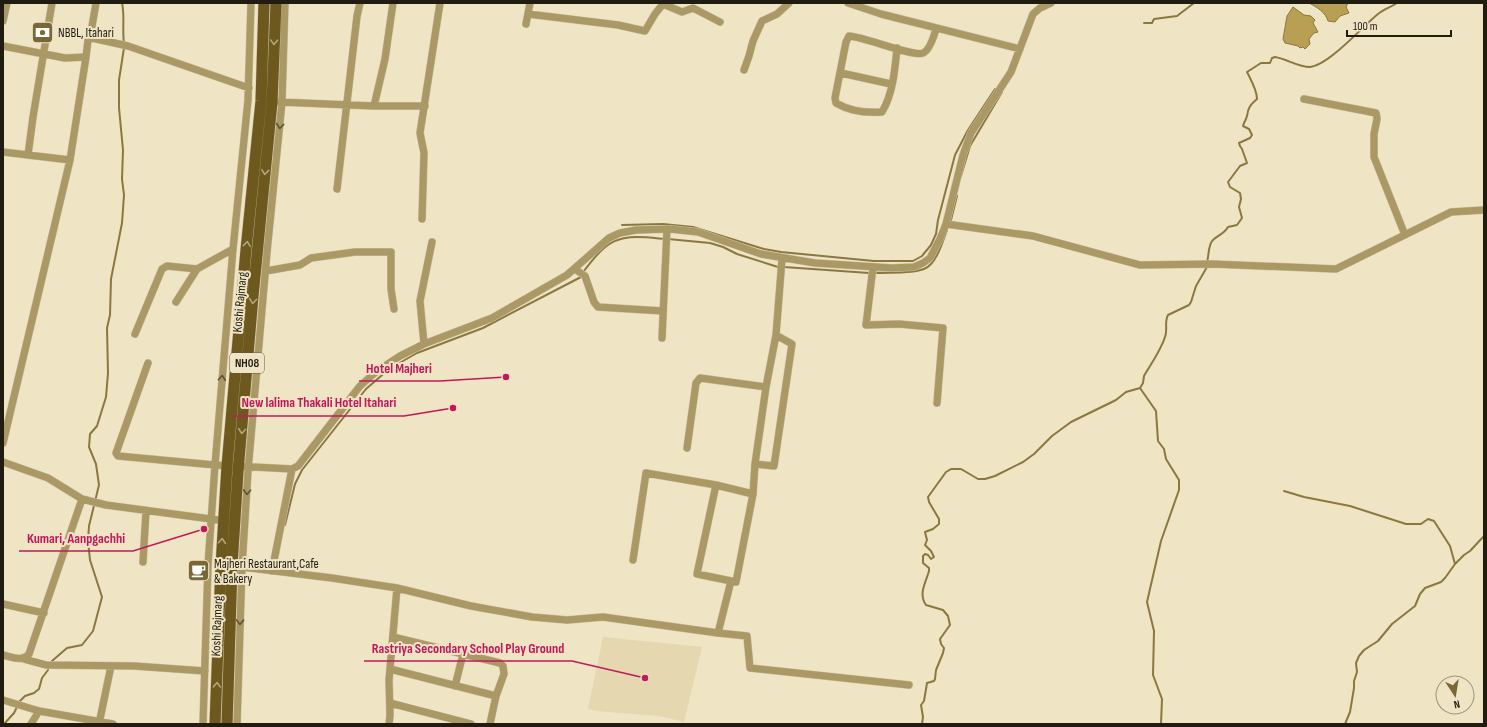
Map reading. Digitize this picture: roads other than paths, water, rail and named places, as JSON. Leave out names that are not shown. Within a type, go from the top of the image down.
[{"type":"main road","name":"Koshi Rajmarg","points":[[215,724],[221,566],[227,466],[272,102],[264,3]]},
{"type":"main road","name":"Koshi Rajmarg","points":[[227,724],[232,566],[244,522],[244,466],[253,296],[272,102],[276,3]]},
{"type":"street","points":[[3,21],[7,3]]},
{"type":"street","points":[[28,155],[52,3]]},
{"type":"street","points":[[3,442],[70,160],[88,40],[90,38],[96,3]]},
{"type":"street","points":[[203,724],[208,565],[233,249],[249,88],[251,3]]},
{"type":"street","points":[[244,466],[266,271],[272,102],[285,3]]},
{"type":"street","points":[[337,189],[357,16],[360,3]]},
{"type":"street","points":[[374,106],[385,59],[393,3]]},
{"type":"street","points":[[422,218],[424,153],[420,133],[440,3]]},
{"type":"street","points":[[526,24],[530,3]]},
{"type":"street","points":[[744,70],[753,41],[762,21],[777,14],[789,3]]},
{"type":"street","points":[[848,3],[881,14],[1020,50]]},
{"type":"street","points":[[148,363],[116,453],[118,456],[215,466],[292,469],[298,466],[360,386],[377,371],[400,356],[424,344],[492,318],[567,275],[609,238],[620,233],[636,230],[667,229],[698,232],[744,249],[782,258],[815,263],[873,267],[914,267],[930,258],[940,239],[946,224],[963,155],[971,133],[1011,72],[1033,14],[1040,8],[1050,3]]},
{"type":"street","points":[[528,14],[618,25],[645,31],[663,4],[682,12],[693,8],[720,22]]},
{"type":"street","points":[[897,48],[892,84],[882,112],[854,110],[836,103],[835,98],[846,42],[849,36],[865,38],[897,48],[915,54],[922,54],[926,50],[936,29]]},
{"type":"street","points":[[90,38],[128,46],[249,88]]},
{"type":"street","points":[[3,46],[64,58],[86,57]]},
{"type":"street","points":[[841,73],[892,84]]},
{"type":"street","points":[[1304,99],[1376,114],[1374,157],[1405,235]]},
{"type":"street","points":[[248,100],[374,106],[424,106]]},
{"type":"street","points":[[3,152],[70,160]]},
{"type":"street","points":[[946,224],[1033,236],[1140,265],[1209,264],[1336,269],[1451,212],[1484,210]]},
{"type":"street","points":[[662,338],[667,229]]},
{"type":"street","points":[[424,344],[420,301],[423,282],[431,253],[432,242]]},
{"type":"street","points":[[176,302],[197,269],[233,249]]},
{"type":"street","points":[[266,271],[300,265],[311,258],[355,252],[391,252],[391,289],[394,309]]},
{"type":"street","points":[[716,485],[697,574],[736,582],[753,494],[754,464],[776,335],[782,258]]},
{"type":"street","points":[[135,334],[162,269],[167,266],[197,269]]},
{"type":"street","points":[[873,267],[866,325],[899,324],[943,328],[936,403]]},
{"type":"street","points":[[574,269],[585,276],[594,302],[598,307],[663,311]]},
{"type":"street","points":[[754,464],[774,466],[792,344],[776,335]]},
{"type":"street","points":[[687,448],[696,382],[700,378],[766,387]]},
{"type":"street","points":[[3,462],[48,478],[82,499],[100,504],[146,511],[244,522],[237,724]]},
{"type":"street","points":[[272,571],[292,469]]},
{"type":"street","points":[[633,560],[646,473],[716,485],[753,494]]},
{"type":"street","points":[[24,659],[29,654],[44,613],[82,499]]},
{"type":"street","points":[[143,562],[146,511]]},
{"type":"street","points":[[242,567],[398,588],[471,606],[532,617],[567,620],[603,618],[747,636],[750,668],[909,685]]},
{"type":"street","points":[[718,633],[731,581]]},
{"type":"street","points":[[389,724],[389,680],[398,588]]},
{"type":"street","points":[[3,604],[44,613]]},
{"type":"street","points":[[393,636],[500,663],[503,666],[504,674],[496,696],[490,724]]},
{"type":"street","points":[[455,686],[463,654]]},
{"type":"street","points":[[3,655],[46,665],[111,666],[204,671]]},
{"type":"street","points":[[99,723],[111,666]]},
{"type":"street","points":[[390,669],[496,696]]},
{"type":"street","points":[[3,700],[39,711],[99,723],[113,724]]},
{"type":"street","points":[[390,703],[471,724]]},
{"type":"street","points":[[31,724],[39,711]]},
{"type":"waterway","points":[[122,3],[124,43]]},
{"type":"waterway","points":[[1144,23],[1152,23],[1154,19],[1177,16],[1194,3]]},
{"type":"waterway","points":[[1207,262],[1211,242],[1228,227],[1237,225],[1242,218],[1239,207],[1241,199],[1240,193],[1230,187],[1228,182],[1240,166],[1247,163],[1239,143],[1250,138],[1252,135],[1249,129],[1243,126],[1250,107],[1257,99],[1255,89],[1247,72],[1261,63],[1270,63],[1272,58],[1275,57],[1306,67],[1317,65],[1345,45],[1378,14],[1397,3]]},
{"type":"waterway","points":[[52,661],[67,648],[82,645],[93,631],[102,597],[90,560],[88,541],[89,526],[99,485],[96,464],[89,447],[90,434],[97,426],[106,397],[108,373],[107,328],[110,315],[111,279],[122,223],[124,195],[122,179],[123,150],[119,108],[119,80],[124,48]]},
{"type":"waterway","points":[[622,225],[663,224],[693,227],[764,249],[781,252],[874,261],[913,261],[922,256],[931,245],[936,234],[938,220],[955,155],[968,130],[995,89]]},
{"type":"waterway","points":[[961,176],[970,146],[1002,92]]},
{"type":"waterway","points":[[951,220],[957,196]]},
{"type":"waterway","points":[[877,273],[913,272],[928,267],[935,258],[947,230]]},
{"type":"waterway","points":[[584,271],[601,250],[618,240],[633,237],[664,239]]},
{"type":"waterway","points":[[668,239],[710,243],[723,247],[737,254],[778,267]]},
{"type":"waterway","points":[[784,267],[869,273]]},
{"type":"waterway","points":[[922,724],[923,717],[921,705],[924,701],[927,683],[934,681],[935,679],[936,670],[944,648],[940,639],[950,625],[948,616],[943,610],[926,605],[923,597],[923,588],[929,571],[929,568],[923,563],[923,556],[925,554],[928,555],[931,559],[934,557],[925,545],[927,540],[925,532],[933,529],[939,524],[939,519],[929,502],[928,497],[946,472],[951,469],[961,469],[978,479],[985,479],[995,476],[1023,462],[1034,454],[1052,436],[1071,422],[1116,400],[1126,392],[1140,388],[1143,383],[1144,376],[1163,342],[1166,334],[1166,320],[1168,315],[1189,305],[1196,286],[1207,267]]},
{"type":"waterway","points":[[285,525],[295,484],[302,470],[366,389],[389,369],[417,353],[483,328],[581,277]]},
{"type":"waterway","points":[[1140,388],[1156,411],[1158,441],[1164,449],[1166,459],[1179,480],[1179,490],[1161,541],[1147,602],[1154,631],[1153,675],[1162,699],[1161,724]]},
{"type":"waterway","points":[[1284,491],[1304,497],[1350,506],[1406,524],[1421,524],[1428,519],[1434,521],[1450,546],[1455,564]]},
{"type":"waterway","points":[[1345,724],[1350,712],[1354,681],[1357,672],[1356,663],[1359,656],[1364,650],[1378,641],[1392,624],[1415,606],[1420,594],[1425,588],[1441,582],[1455,564],[1484,536]]},
{"type":"waterway","points":[[19,702],[25,696],[34,693],[39,689],[42,678],[48,670]]},
{"type":"waterway","points":[[4,724],[14,713],[17,707]]},
{"type":"place","name":"NBBL, Itahari","points":[[42,32]]},
{"type":"place","name":"Hotel Majheri","points":[[506,377]]},
{"type":"place","name":"New lalima Thakali Hotel Itahari","points":[[453,408]]},
{"type":"place","name":"Kumari, Aanpgachhi","points":[[204,529]]},
{"type":"place","name":"Majheri Restaurant,Cafe & Bakery","points":[[199,570]]},
{"type":"place","name":"Rastriya Secondary School Play Ground","points":[[645,678]]}]
